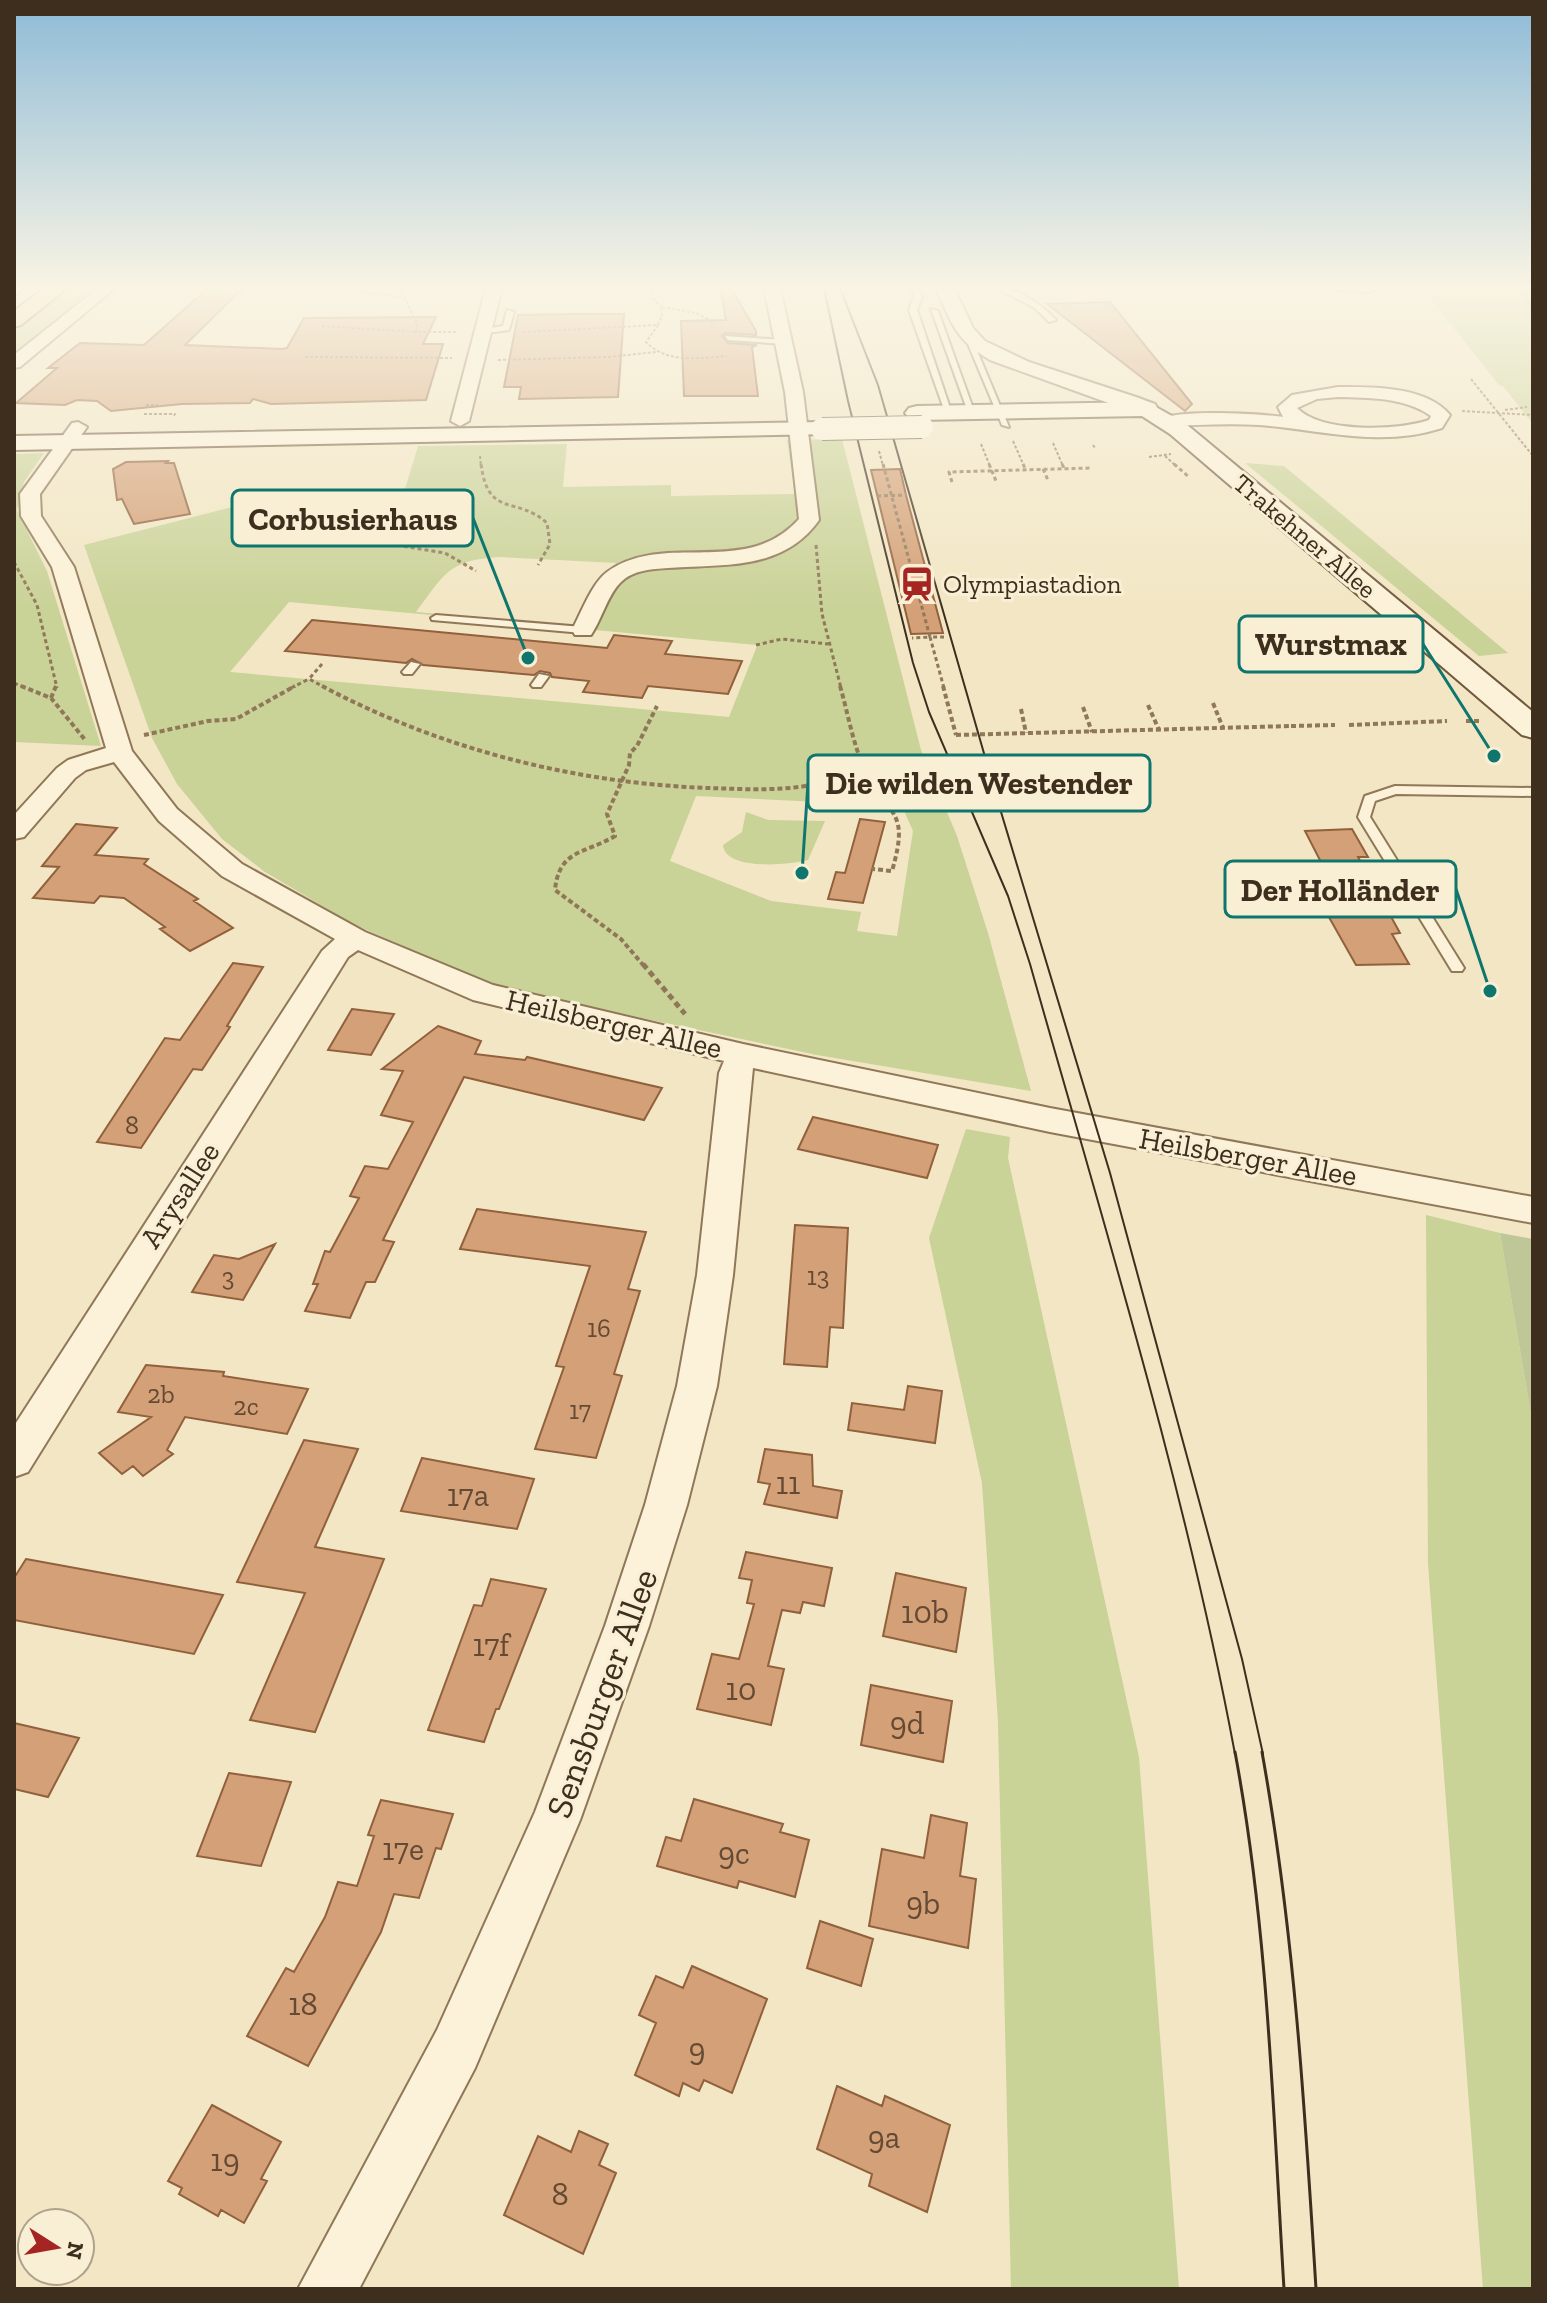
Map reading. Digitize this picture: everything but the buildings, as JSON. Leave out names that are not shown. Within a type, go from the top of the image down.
[{"type":"main road","points":[[920,420],[960,412],[1007,427]]},
{"type":"main road","points":[[14,428],[72,434],[920,420],[1007,427],[1157,415]]},
{"type":"main road","name":"Trakehner Allee","points":[[1157,415],[1533,728]]},
{"type":"main road","points":[[14,443],[72,434]]},
{"type":"street","points":[[458,428],[464,395]]},
{"type":"street","points":[[578,630],[619,572],[648,565],[760,553],[780,546],[803,530],[810,512],[810,422],[801,395]]},
{"type":"street","points":[[1114,395],[1157,415],[1307,424],[1345,431],[1406,431],[1431,427],[1441,418],[1430,404],[1399,395]]},
{"type":"street","points":[[1157,415],[1242,408],[1314,395]]},
{"type":"street","points":[[1292,401],[1287,410],[1307,424]]},
{"type":"street","name":"Heilsberger Allee","points":[[72,434],[30,494],[28,505],[31,516],[63,567],[106,750],[168,815],[232,870],[355,938],[484,993],[743,1055],[1050,1120],[1533,1210]]},
{"type":"street","points":[[14,831],[66,773],[106,750]]},
{"type":"street","name":"Arysallee","points":[[14,1460],[337,951],[355,938]]},
{"type":"street","name":"Sensburger Allee","points":[[327,2289],[456,2049],[556,1820],[627,1626],[666,1505],[697,1386],[715,1275],[735,1073],[743,1055]]},
{"type":"lane","points":[[952,395],[960,412]]},
{"type":"lane","points":[[956,395],[960,412]]},
{"type":"lane","points":[[993,395],[1007,427]]},
{"type":"lane","points":[[439,633],[442,619],[578,630]]},
{"type":"lane","points":[[563,644],[578,630]]},
{"type":"lane","points":[[1457,968],[1364,817],[1369,799],[1395,790],[1533,792]]},
{"type":"path","points":[[1484,395],[1533,456]]},
{"type":"path","points":[[146,405],[161,406],[158,414]]},
{"type":"path","points":[[1496,411],[1527,407]]},
{"type":"path","points":[[1496,411],[1533,415]]},
{"type":"path","points":[[144,414],[170,414]]},
{"type":"path","points":[[1007,427],[1026,470]]},
{"type":"path","points":[[1053,443],[1064,468]]},
{"type":"path","points":[[981,444],[996,481]]},
{"type":"path","points":[[879,450],[956,735],[1335,725]]},
{"type":"path","points":[[480,454],[486,489],[493,498],[537,514],[551,534],[550,547],[538,565]]},
{"type":"path","points":[[1164,455],[1189,477]]},
{"type":"path","points":[[952,482],[949,472],[1091,468]]},
{"type":"path","points":[[1043,469],[1048,480]]},
{"type":"path","points":[[877,496],[906,495]]},
{"type":"path","points":[[803,530],[815,541],[828,644],[864,768],[883,799],[894,810],[902,837],[892,871],[872,869]]},
{"type":"path","points":[[383,543],[449,555],[467,561],[476,571]]},
{"type":"path","points":[[14,562],[26,575],[47,641],[57,689],[51,698]]},
{"type":"path","points":[[912,638],[944,637]]},
{"type":"path","points":[[756,645],[782,639],[828,644]]},
{"type":"path","points":[[144,735],[208,721],[236,719],[309,679],[322,664]]},
{"type":"path","points":[[309,679],[360,706],[449,741],[522,762],[620,780],[757,789],[803,786],[864,768]]},
{"type":"path","points":[[14,683],[51,698],[106,750]]},
{"type":"path","points":[[1213,703],[1223,728]]},
{"type":"path","points":[[1148,705],[1159,730]]},
{"type":"path","points":[[657,706],[637,746],[630,753],[629,765],[607,814],[615,836],[602,845],[568,855],[560,865],[555,890],[621,939],[694,1024]]},
{"type":"path","points":[[1083,707],[1092,732]]},
{"type":"path","points":[[1021,709],[1026,733]]},
{"type":"path","points":[[1349,725],[1447,721]]},
{"type":"green space","points":[[1510,395],[1533,395],[1533,424]]},
{"type":"green space","points":[[842,439],[921,750],[957,836],[988,933],[1031,1091],[817,1055],[495,987],[353,924],[265,872],[222,839],[177,784],[152,738],[84,545],[232,507],[240,492],[405,489],[418,446],[567,444],[563,487],[671,485],[671,496],[795,494],[787,440]],"holes":[[[498,557],[616,563],[578,626],[416,612],[441,579],[457,566]],[[289,602],[757,645],[729,717],[230,672]],[[696,796],[902,806],[913,831],[897,936],[857,931],[861,912],[771,901],[670,861]]]},
{"type":"green space","points":[[44,453],[24,482],[17,510],[47,571],[101,746],[14,742],[14,454]]},
{"type":"green space","points":[[1245,463],[1284,466],[1508,653],[1479,656]]},
{"type":"green space","points":[[746,812],[768,820],[825,821],[808,860],[759,864],[734,859],[726,853],[723,845],[742,832]]},
{"type":"green space","points":[[966,1129],[1010,1137],[1008,1158],[1139,1757],[1179,2289],[1011,2289],[998,1722],[982,1483],[929,1238]]},
{"type":"green space","points":[[1426,1215],[1500,1233],[1533,1426],[1533,2289],[1483,2289],[1428,1564]]},
{"type":"green space","points":[[1500,1233],[1533,1239],[1533,1426]]},
{"type":"tram line","points":[[847,395],[913,663],[929,712],[1008,896],[1030,964],[1168,1455],[1235,1754]]},
{"type":"tram line","points":[[881,395],[998,802],[1110,1173],[1242,1659],[1263,1754]]},
{"type":"tram line","points":[[1235,1752],[1262,1952],[1284,2289]]},
{"type":"tram line","points":[[1262,1752],[1290,1953],[1303,2087],[1316,2289]]},
{"type":"place","name":"Olympiastadion","points":[[917,584]]},
{"type":"place","name":"Corbusierhaus","points":[[528,658]]},
{"type":"place","name":"Wurstmax","points":[[1494,756]]},
{"type":"place","name":"Die wilden Westender","points":[[802,873]]},
{"type":"place","name":"Der Holländer","points":[[1490,991]]}]
